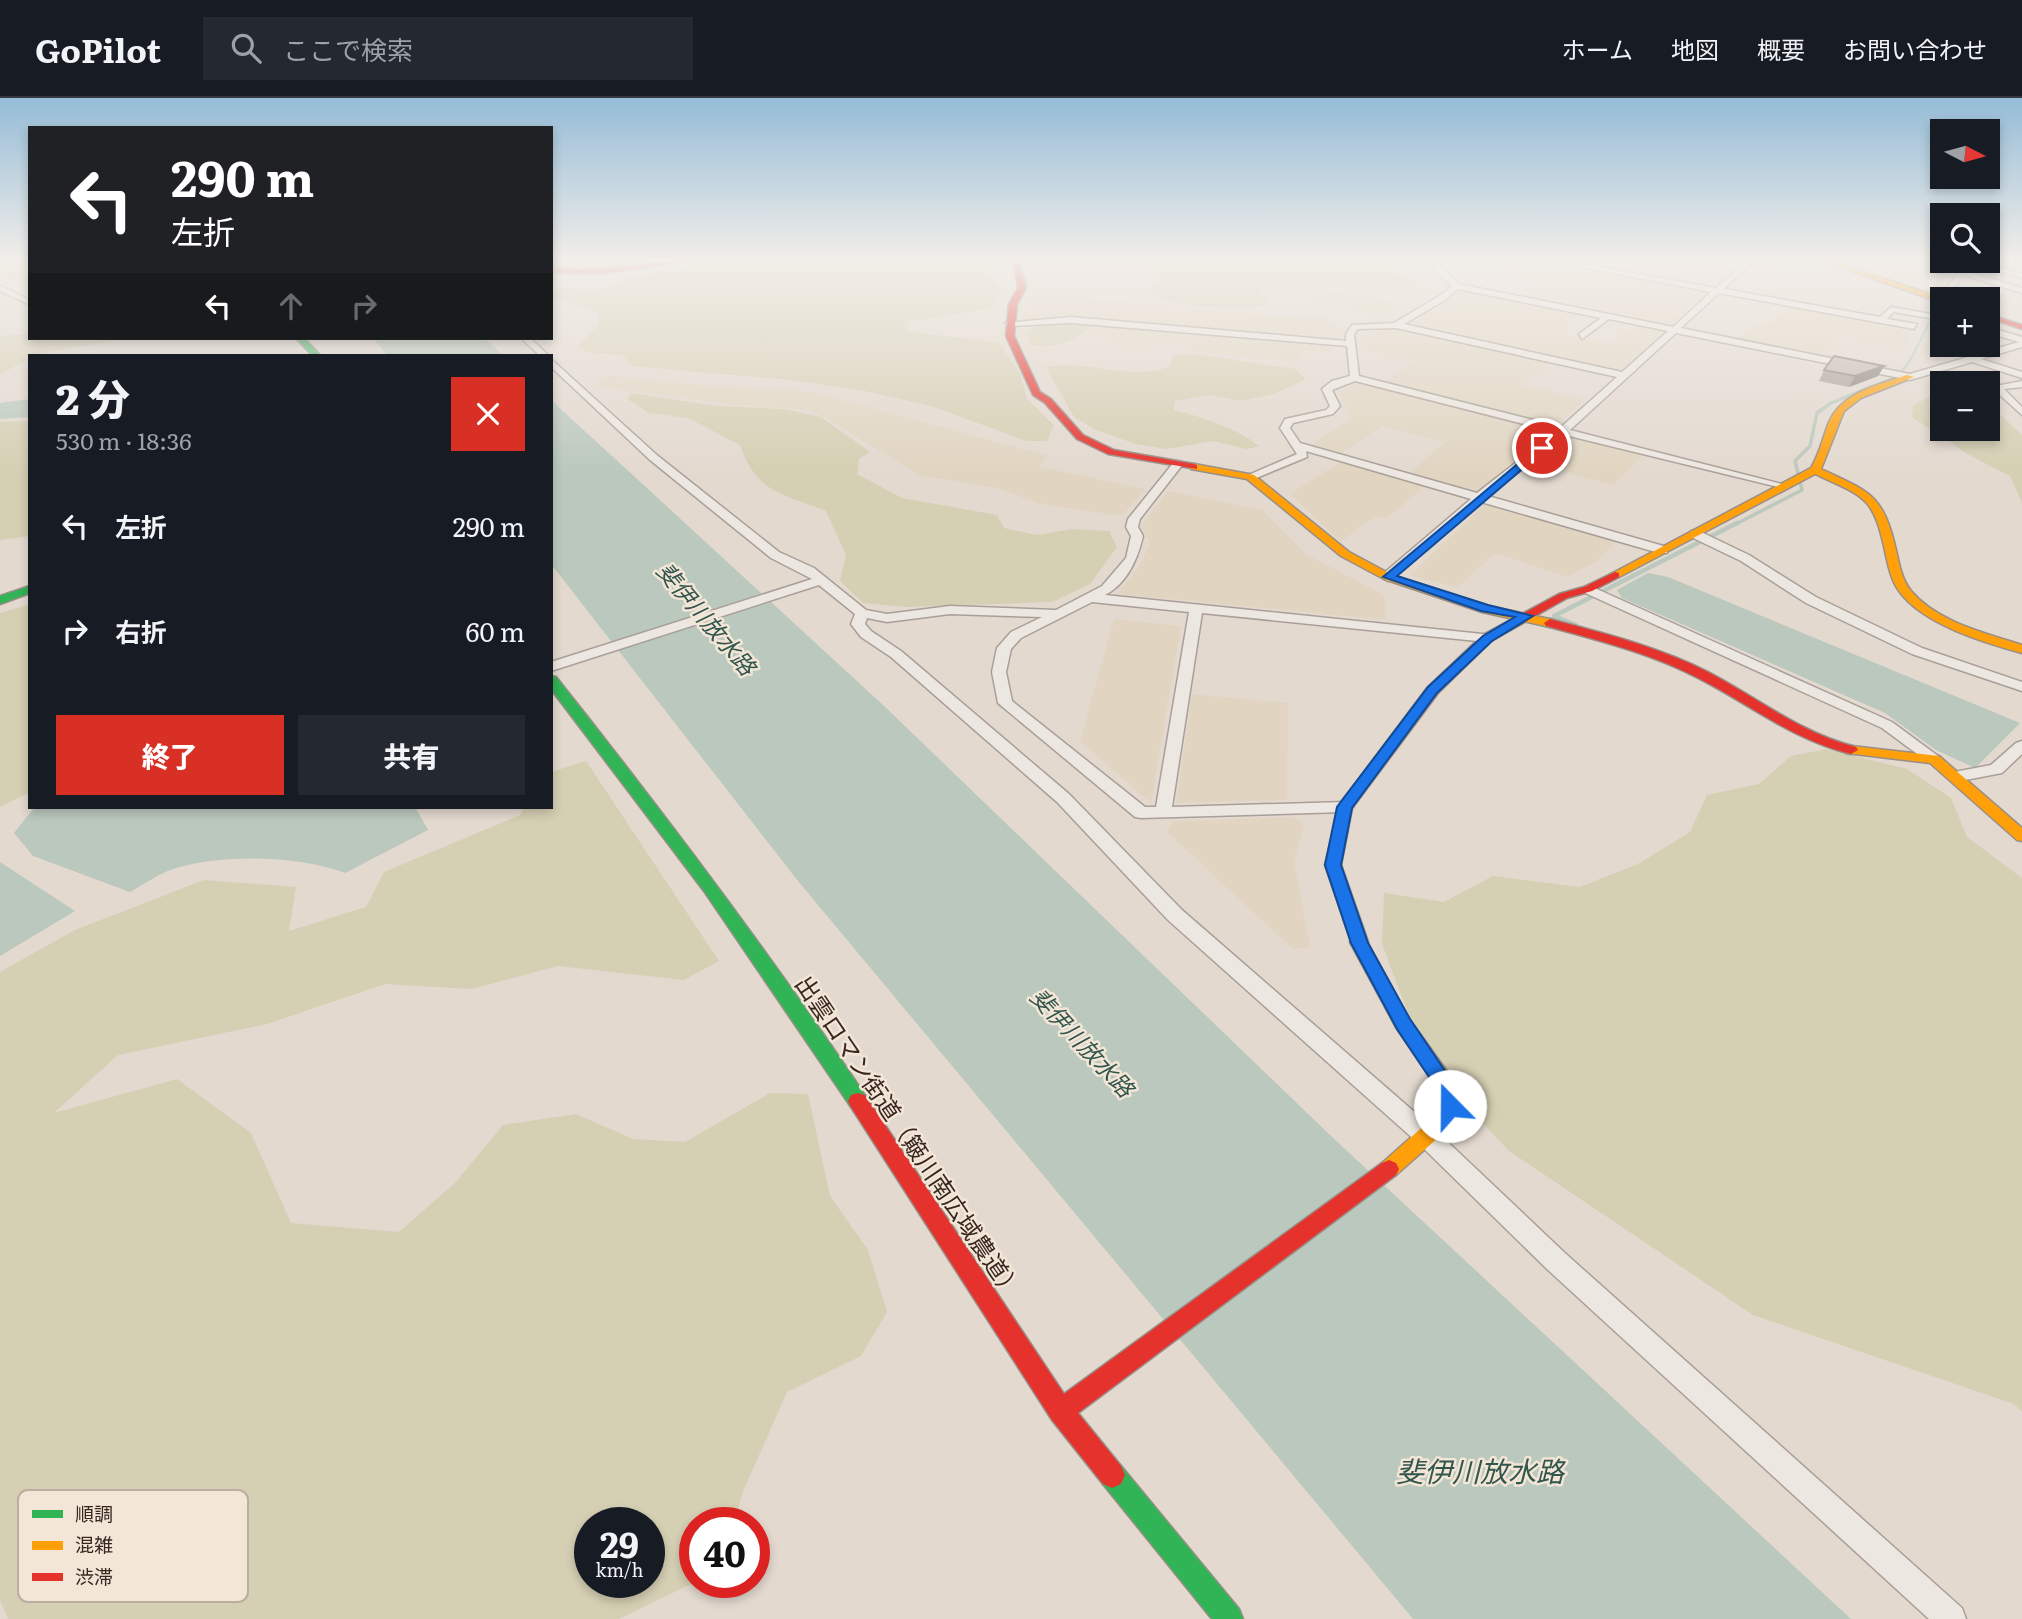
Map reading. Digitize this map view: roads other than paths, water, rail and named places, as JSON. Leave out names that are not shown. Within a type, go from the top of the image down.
[{"type":"street","points":[[1012,332],[1019,358],[1036,393],[1048,401],[1080,437],[1111,452],[1250,477],[1345,554],[1388,577],[1486,609],[1527,616],[1659,655],[1703,675],[1823,745],[1872,754],[1934,759]]},
{"type":"street","points":[[1211,332],[1351,344]]},
{"type":"street","points":[[1351,332],[1355,379]]},
{"type":"street","points":[[1427,332],[1621,375]]},
{"type":"street","points":[[1582,336],[1587,332]]},
{"type":"street","points":[[1388,577],[1481,496],[1563,431],[1621,375],[1672,332]]},
{"type":"street","points":[[1690,332],[1729,337],[1910,377]]},
{"type":"street","points":[[2000,334],[2022,342]]},
{"type":"street","points":[[302,340],[315,354]]},
{"type":"street","points":[[527,340],[543,354]]},
{"type":"street","points":[[1061,1411],[1404,1159],[1442,1122],[1450,1106],[1447,1087],[1403,1024],[1359,943],[1333,865],[1345,807],[1433,690],[1487,638],[1563,596],[1588,589],[1815,470],[1827,456],[1834,420],[1843,407],[1910,377],[2022,342]]},
{"type":"street","points":[[1973,359],[2022,375]]},
{"type":"street","points":[[553,364],[674,474],[775,555],[821,580],[862,613],[887,618],[950,610],[1048,615],[1068,610]]},
{"type":"street","points":[[1662,550],[1300,446],[1289,438],[1285,428],[1289,421],[1329,412],[1335,406],[1327,389],[1335,383],[1355,379],[1783,487]]},
{"type":"street","points":[[2022,384],[1996,387],[2022,412]]},
{"type":"street","points":[[1250,477],[1270,466],[1292,461],[1303,455],[1300,446]]},
{"type":"street","points":[[1178,464],[1134,519],[1136,545],[1132,559],[1107,589],[1016,635],[1004,648],[999,673],[1005,703],[1140,813],[1345,807]]},
{"type":"street","points":[[1815,470],[1862,493],[1878,506],[1896,571],[1903,588],[1919,606],[1982,637],[2022,649]]},
{"type":"street","points":[[1695,534],[1745,558],[1811,600],[1917,651],[2022,687]]},
{"type":"street","points":[[553,666],[821,580]]},
{"type":"street","points":[[1588,589],[1887,725],[1934,759],[2022,836]]},
{"type":"street","points":[[0,600],[28,590]]},
{"type":"street","points":[[1093,598],[1487,638]]},
{"type":"street","points":[[1163,813],[1196,608]]},
{"type":"street","points":[[862,613],[858,624],[866,634],[896,654],[1063,798],[1175,915],[1426,1136],[1557,1262],[1951,1619]]},
{"type":"street","name":"出雲ロマン街道（簸川南広域農道）","points":[[553,683],[641,793],[819,1041],[1061,1411],[1229,1619]]},
{"type":"street","points":[[1955,777],[1996,769],[2022,746]]},
{"type":"water","points":[[375,340],[486,340],[502,354],[386,354]]},
{"type":"water","points":[[28,399],[28,417],[0,419],[0,403]]},
{"type":"water","name":"斐伊川放水路","points":[[553,402],[883,705],[1331,1136],[1851,1619],[1413,1619],[798,881],[553,567]]},
{"type":"water","points":[[1648,573],[1668,577],[2020,723],[1975,768],[1936,750],[1885,713],[1622,598],[1617,590]]},
{"type":"water","points":[[33,809],[416,809],[428,830],[345,873],[283,860],[236,859],[173,869],[130,892],[33,856],[14,833]]},
{"type":"water","points":[[0,862],[75,911],[0,956]]},
{"type":"waterway","points":[[1896,377],[1909,362],[1924,332]]},
{"type":"waterway","points":[[1734,525],[1802,490],[1795,461],[1810,446],[1817,413],[1831,403],[1896,377]]},
{"type":"waterway","points":[[1576,625],[1554,616],[1737,523]]}]
